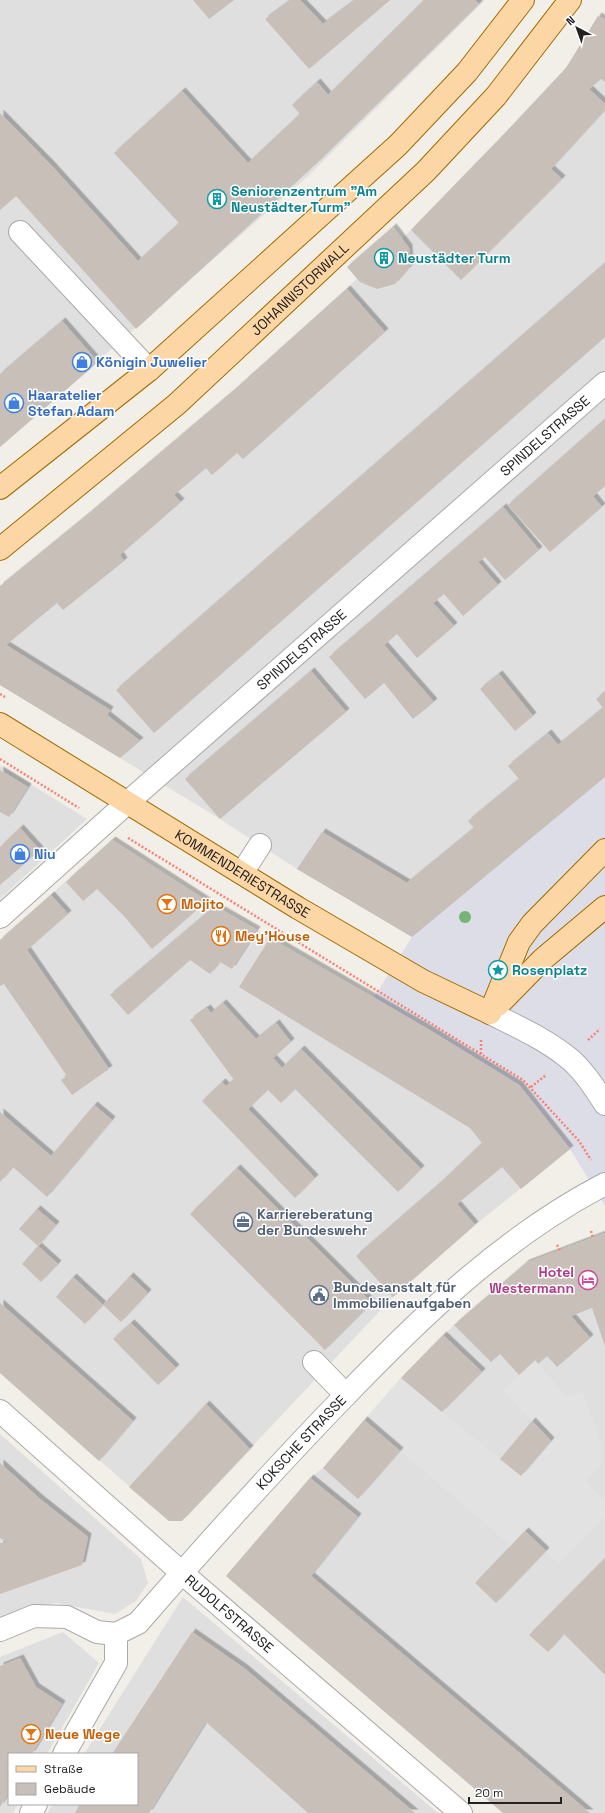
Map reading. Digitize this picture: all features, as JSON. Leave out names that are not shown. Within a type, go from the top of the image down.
[{"type":"main road","points":[[0,488],[149,370],[398,145],[467,72],[523,0]]},
{"type":"main road","name":"JOHANNISTORWALL","points":[[0,549],[177,404],[426,171],[496,96],[570,0]]},
{"type":"main road","name":"KOMMENDERIESTRASSE","points":[[0,724],[242,873],[423,981],[490,1013]]},
{"type":"main road","points":[[490,1013],[519,942],[532,924],[605,850]]},
{"type":"main road","points":[[490,1013],[543,959],[605,908]]},
{"type":"street","points":[[20,232],[149,370]]},
{"type":"street","name":"SPINDELSTRASSE","points":[[0,917],[127,803],[605,383]]},
{"type":"street","points":[[242,873],[260,845]]},
{"type":"street","points":[[490,1013],[544,1040],[567,1057],[592,1084],[605,1104]]},
{"type":"street","name":"KOKSCHE STRASSE","points":[[116,1634],[138,1623],[275,1468],[429,1311],[543,1220],[605,1184]]},
{"type":"street","points":[[314,1362],[346,1395]]},
{"type":"street","name":"RUDOLFSTRASSE","points":[[0,1411],[182,1573],[461,1813]]},
{"type":"street","points":[[0,1630],[34,1616],[67,1617],[97,1632],[116,1634],[116,1663],[65,1753]]},
{"type":"path","points":[[0,759],[405,1009],[523,1080],[579,1141]]},
{"type":"path","points":[[591,1231],[593,1238]]},
{"type":"shaded area","points":[[0,0],[485,0],[308,176],[0,447]]},
{"type":"shaded area","points":[[598,16],[605,20],[605,777],[412,937],[297,869],[220,819],[0,685],[0,586],[87,515],[232,392],[411,230],[566,68]]},
{"type":"shaded area","points":[[0,765],[87,819],[0,899]]},
{"type":"shaded area","name":"Rosenplatz","points":[[605,777],[605,1206],[570,1149],[519,1085],[374,997],[412,937]]},
{"type":"shaded area","points":[[112,840],[215,906],[428,1029],[519,1085],[570,1149],[475,1225],[393,1297],[182,1521],[169,1521],[0,1373],[0,940]]},
{"type":"shaded area","points":[[605,1233],[605,1813],[503,1813],[226,1576],[310,1478],[323,1468],[401,1378],[454,1325],[526,1263]]},
{"type":"shaded area","points":[[535,1360],[567,1397],[583,1392],[603,1450],[600,1452],[603,1464],[586,1481],[605,1501],[605,1518],[558,1564],[525,1531],[511,1546],[364,1420],[401,1378],[521,1476],[551,1441],[503,1391]]},
{"type":"shaded area","points":[[0,1434],[141,1559],[148,1583],[136,1601],[115,1614],[56,1603],[21,1611],[0,1620]]},
{"type":"shaded area","points":[[183,1597],[438,1813],[47,1813],[52,1805],[138,1805],[138,1753],[85,1753]]},
{"type":"shaded area","points":[[63,1632],[99,1663],[48,1753],[8,1753],[8,1805],[17,1805],[13,1813],[0,1813],[0,1657]]},
{"type":"building","points":[[193,0],[234,0],[209,19]]},
{"type":"building","points":[[291,0],[300,0],[323,24],[355,0],[390,0],[309,69],[265,19]]},
{"type":"building","points":[[424,0],[475,0],[479,4],[319,161],[136,329],[16,196],[0,210],[0,113],[51,165],[138,261],[179,223],[114,153],[182,91],[248,163],[300,114],[292,105],[317,82],[328,95]]},
{"type":"building","points":[[598,16],[605,20],[605,82],[601,79],[589,89],[605,104],[605,110],[551,169],[562,179],[461,280],[411,230],[566,68]]},
{"type":"building","name":"Neustädter Turm","points":[[393,227],[409,248],[410,267],[395,284],[377,289],[360,282],[347,267]]},
{"type":"building","points":[[605,263],[605,337],[154,733],[116,690]]},
{"type":"building","points":[[347,289],[385,332],[243,459],[237,453],[212,475],[206,468],[174,495],[181,502],[120,555],[124,561],[63,610],[57,603],[6,645],[110,710],[107,715],[140,741],[120,758],[0,685],[0,586],[87,515],[232,392]]},
{"type":"building","points":[[62,321],[98,362],[0,447],[0,374]]},
{"type":"building","points":[[605,419],[605,486],[593,496],[602,507],[550,552],[508,505]]},
{"type":"building","points":[[503,507],[539,550],[505,580],[485,557],[478,562],[498,585],[463,616],[444,594],[433,603],[454,626],[417,658],[397,634],[384,645],[434,702],[413,719],[384,683],[365,699],[329,657]]},
{"type":"building","points":[[311,671],[346,712],[220,819],[185,779]]},
{"type":"building","points":[[499,674],[533,716],[515,731],[480,689]]},
{"type":"building","points":[[605,692],[605,777],[412,937],[297,869],[322,832],[407,883],[474,828],[468,821],[519,779],[508,766],[548,733],[558,745],[603,708],[596,699]]},
{"type":"building","points":[[0,770],[28,787],[9,817],[0,812]]},
{"type":"building","points":[[20,828],[40,850],[0,885],[0,847]]},
{"type":"building","points":[[112,840],[207,901],[152,949],[124,916],[97,889],[83,901],[66,882]]},
{"type":"building","points":[[51,895],[68,914],[27,950],[109,1069],[72,1095],[61,1080],[67,1076],[4,984],[0,986],[0,940]]},
{"type":"building","points":[[215,906],[257,930],[232,969],[220,962],[210,974],[190,960],[128,1015],[110,995]]},
{"type":"building","points":[[270,938],[428,1029],[519,1085],[570,1149],[521,1189],[502,1167],[457,1204],[475,1225],[393,1297],[356,1256],[439,1184],[482,1143],[470,1128],[239,987]]},
{"type":"building","points":[[223,1003],[256,1039],[276,1023],[291,1042],[273,1058],[282,1068],[301,1049],[421,1169],[398,1192],[295,1089],[281,1103],[268,1090],[248,1109],[315,1178],[295,1198],[202,1101],[222,1082],[226,1086],[234,1080],[190,1020],[207,1008],[211,1013]]},
{"type":"building","points":[[94,1105],[112,1120],[47,1197],[13,1167],[0,1182],[0,1112],[51,1156]]},
{"type":"building","points":[[237,1168],[372,1303],[325,1350],[190,1214]]},
{"type":"building","points":[[37,1209],[56,1225],[38,1246],[19,1229]]},
{"type":"building","points":[[605,1233],[605,1346],[592,1308],[571,1316],[590,1338],[557,1367],[547,1356],[538,1364],[535,1360],[519,1375],[500,1354],[491,1362],[454,1325],[526,1263]]},
{"type":"building","points":[[38,1246],[58,1264],[41,1282],[22,1264]]},
{"type":"building","points":[[130,1276],[148,1293],[121,1322],[103,1305]]},
{"type":"building","points":[[73,1277],[103,1305],[85,1324],[56,1297]]},
{"type":"building","points":[[0,1303],[133,1421],[99,1461],[0,1373]]},
{"type":"building","points":[[131,1323],[176,1368],[158,1385],[113,1339]]},
{"type":"building","points":[[443,1335],[482,1372],[442,1412],[401,1378]]},
{"type":"building","points":[[206,1404],[250,1449],[182,1521],[169,1521],[129,1487]]},
{"type":"building","points":[[364,1420],[400,1451],[358,1499],[323,1468]]},
{"type":"building","points":[[532,1421],[551,1441],[521,1476],[500,1459]]},
{"type":"building","points":[[0,1463],[40,1499],[88,1537],[82,1565],[0,1594],[0,1543],[7,1542],[0,1538]]},
{"type":"building","points":[[310,1478],[358,1517],[311,1576],[590,1813],[503,1813],[226,1576]]},
{"type":"building","points":[[525,1531],[546,1551],[496,1603],[475,1583]]},
{"type":"building","points":[[605,1558],[605,1675],[564,1634],[548,1652],[529,1635]]},
{"type":"building","points":[[192,1632],[244,1668],[415,1813],[308,1813],[206,1722],[149,1813],[75,1813],[79,1805],[138,1805],[138,1753],[113,1753]]},
{"type":"building","points":[[20,1658],[36,1687],[62,1704],[33,1753],[8,1753],[8,1794],[0,1807],[0,1666]]},
{"type":"place","name":"Seniorenzentrum \"Am Neustädter Turm\"","points":[[217,199]]},
{"type":"place","name":"Neustädter Turm","points":[[384,258]]},
{"type":"place","name":"Königin Juwelier","points":[[82,362]]},
{"type":"place","name":"Haaratelier Stefan Adam","points":[[14,403]]},
{"type":"place","name":"Niu","points":[[20,854]]},
{"type":"place","name":"Mojito","points":[[167,904]]},
{"type":"place","name":"Mey'House","points":[[221,936]]},
{"type":"place","name":"Rosenplatz","points":[[498,970]]},
{"type":"place","name":"Karriereberatung der Bundeswehr","points":[[243,1222]]},
{"type":"place","name":"Hotel Westermann","points":[[588,1280]]},
{"type":"place","name":"Bundesanstalt für Immobilienaufgaben","points":[[319,1295]]},
{"type":"place","name":"Neue Wege","points":[[31,1734]]}]
